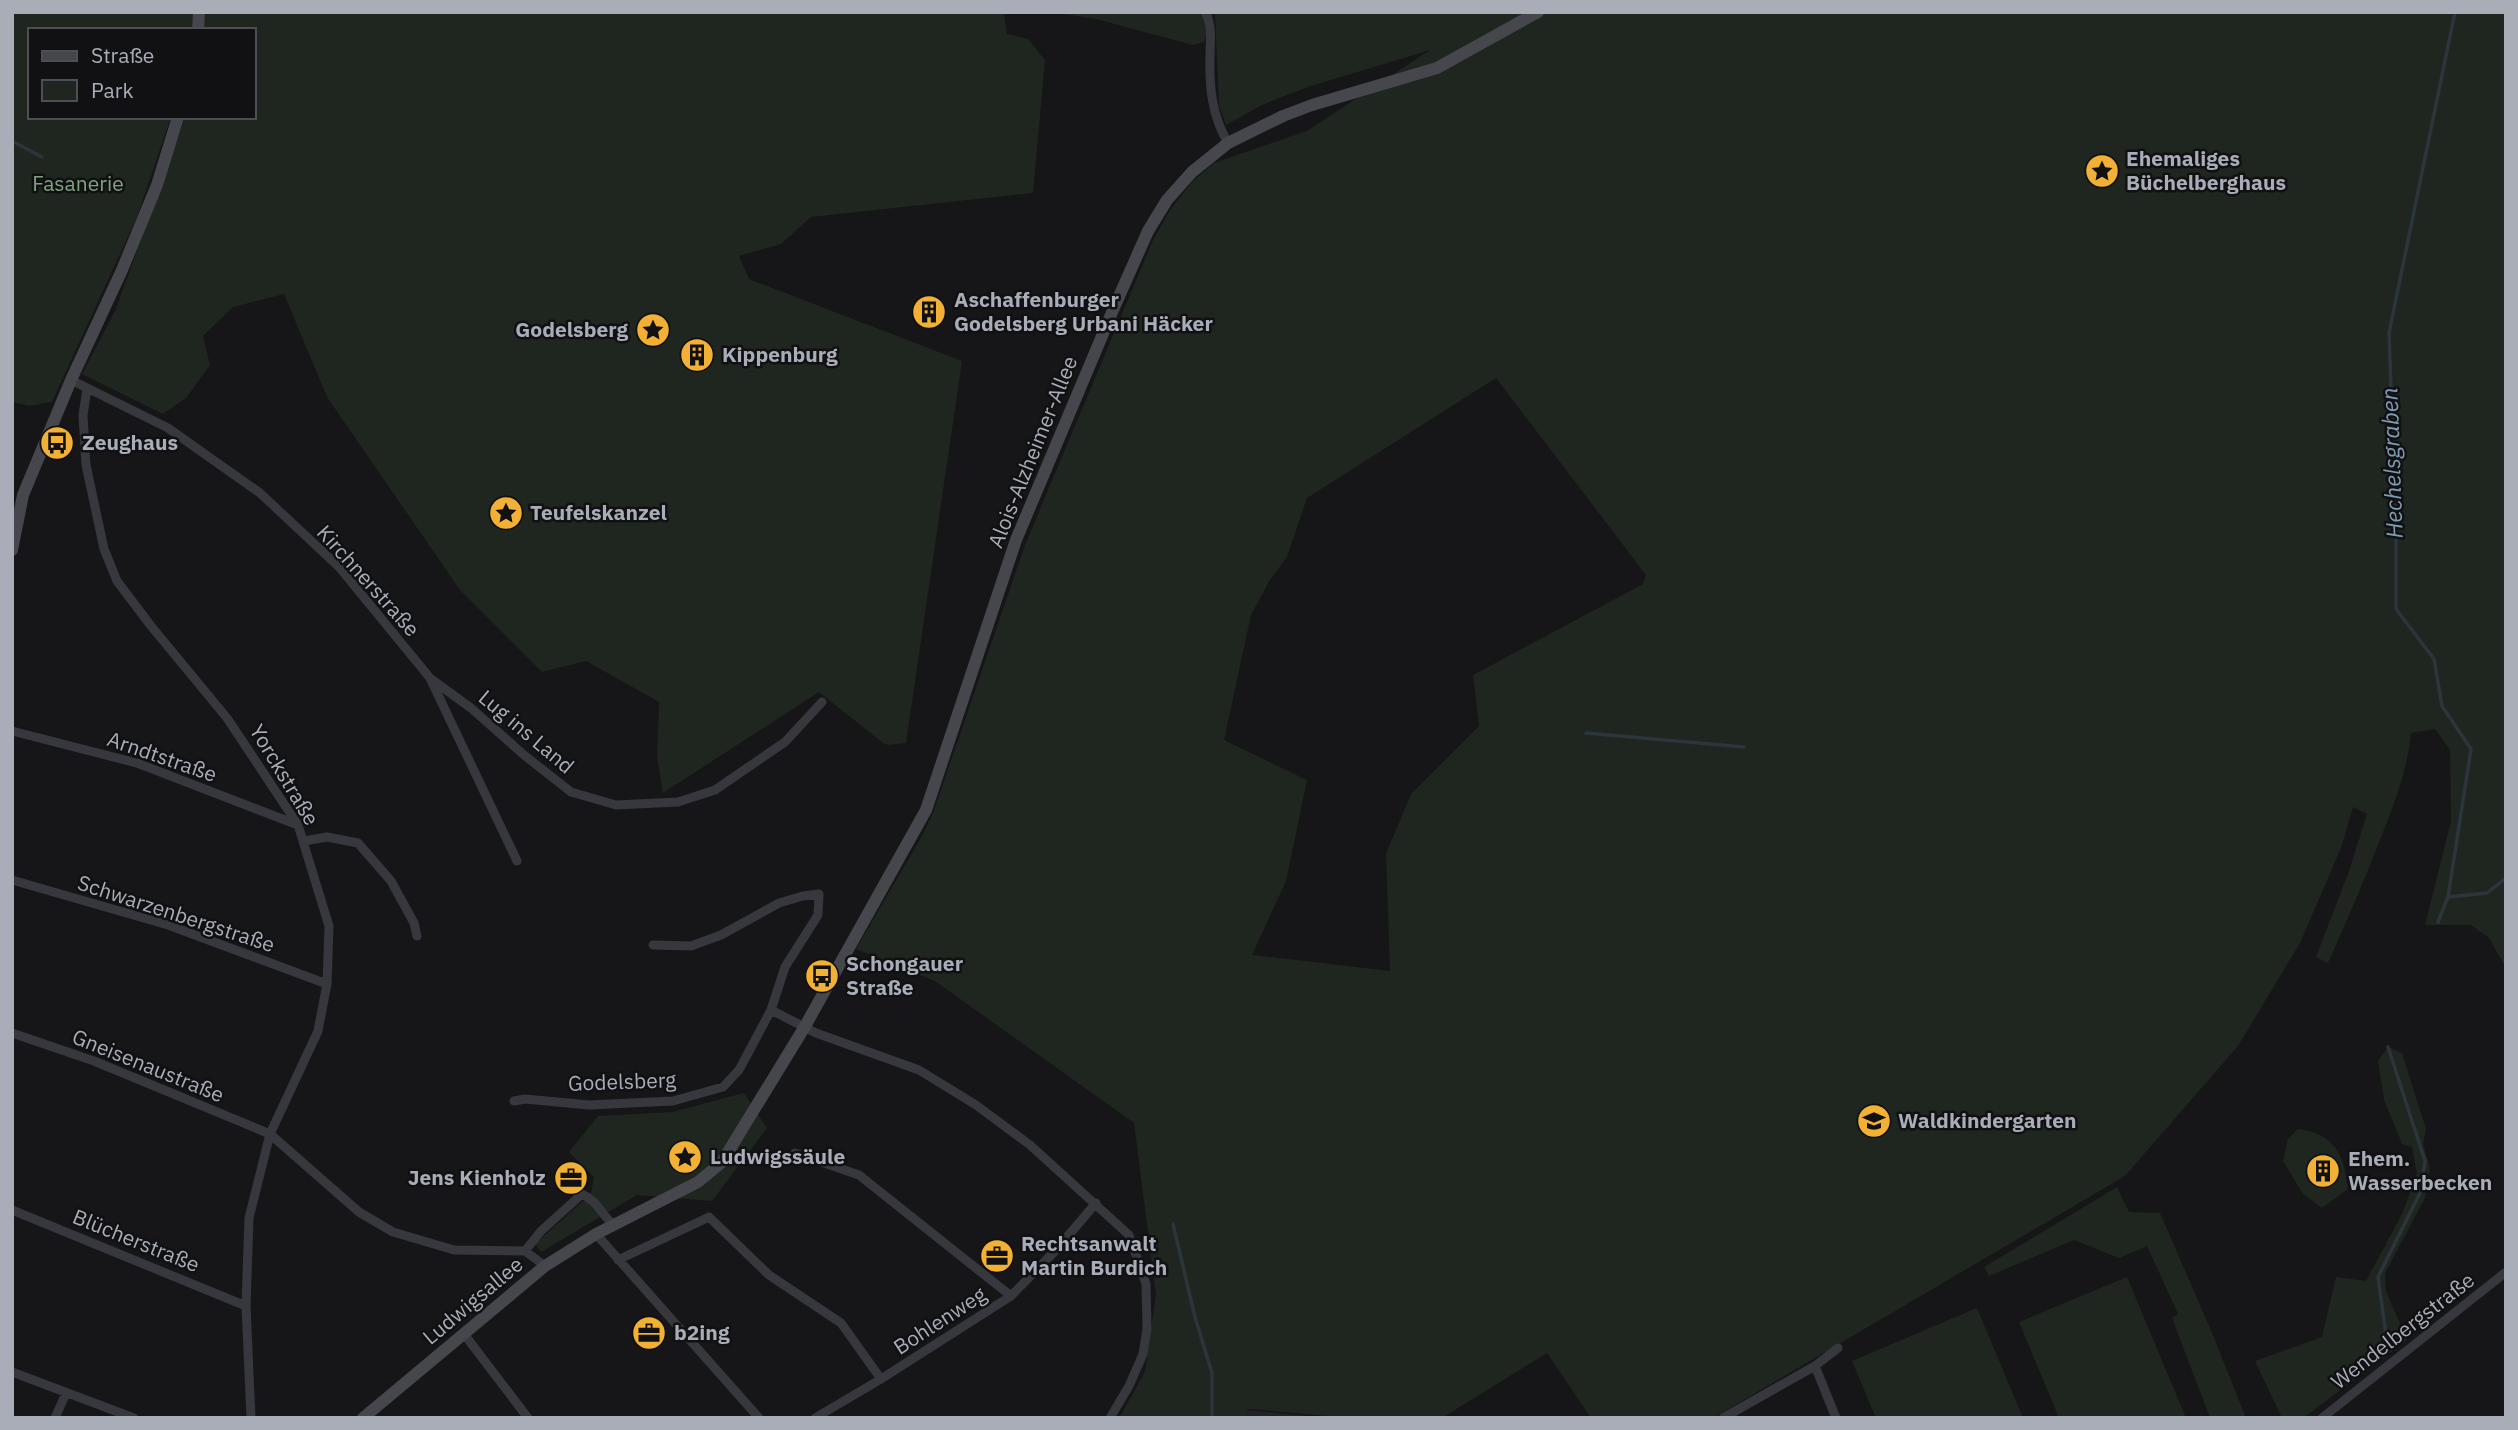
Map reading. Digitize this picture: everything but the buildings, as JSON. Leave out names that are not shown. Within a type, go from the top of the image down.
[{"type":"street","points":[[1205,12],[1211,33],[1212,105],[1228,143]]},
{"type":"street","name":"Alois-Alzheimer-Allee","points":[[804,1028],[926,810],[1016,540],[1148,231],[1167,200],[1192,172],[1228,143],[1312,105],[1437,68],[1538,12]]},
{"type":"street","points":[[12,550],[23,495],[157,185],[177,119]]},
{"type":"street","name":"Kirchnerstraße","points":[[71,380],[168,428],[260,493],[339,567],[430,678],[517,861]]},
{"type":"street","name":"Yorckstraße","points":[[87,389],[83,415],[86,465],[104,549],[117,581],[227,718],[298,825],[329,926],[327,984],[318,1031],[270,1134],[249,1218],[246,1306],[251,1418]]},
{"type":"street","name":"Lug ins Land","points":[[430,678],[471,708],[571,792],[616,804],[678,803],[715,790],[785,742],[821,702]]},
{"type":"street","name":"Arndtstraße","points":[[12,731],[137,763],[298,825]]},
{"type":"street","points":[[304,841],[327,837],[358,843],[391,881],[414,923],[417,936]]},
{"type":"street","name":"Schwarzenbergstraße","points":[[12,880],[168,925],[327,984]]},
{"type":"street","name":"Godelsberg","points":[[514,1101],[525,1099],[589,1105],[673,1101],[723,1087],[739,1070],[771,1010],[785,967],[818,915],[819,894],[803,895],[779,903],[721,935],[691,946],[653,945]]},
{"type":"street","points":[[771,1010],[804,1028],[919,1070],[976,1105],[1030,1145],[1129,1235],[1146,1284],[1147,1329],[1143,1354],[1129,1386],[1110,1418]]},
{"type":"street","name":"Ludwigsallee","points":[[363,1418],[545,1266],[596,1234],[698,1182],[722,1162],[804,1028]]},
{"type":"street","name":"Gneisenaustraße","points":[[12,1033],[94,1061],[270,1134],[359,1212],[393,1232],[454,1250],[525,1251]]},
{"type":"street","points":[[795,1153],[859,1175],[1011,1296]]},
{"type":"street","name":"Ludwigsallee","points":[[525,1251],[541,1231],[582,1194],[594,1200],[614,1225]]},
{"type":"street","name":"Bohlenweg","points":[[815,1418],[1011,1296],[1056,1250],[1096,1203]]},
{"type":"street","name":"Blücherstraße","points":[[12,1210],[246,1306]]},
{"type":"street","points":[[618,1260],[709,1217],[769,1275],[841,1322],[881,1379]]},
{"type":"street","points":[[596,1234],[759,1418]]},
{"type":"street","points":[[525,1251],[545,1266]]},
{"type":"street","name":"Wendelbergstraße","points":[[2322,1418],[2506,1272]]},
{"type":"street","points":[[464,1334],[528,1418]]},
{"type":"street","points":[[1723,1418],[1815,1366],[1838,1348]]},
{"type":"street","points":[[1815,1366],[1836,1418]]},
{"type":"street","points":[[12,1372],[134,1418]]},
{"type":"street","points":[[55,1418],[66,1393]]},
{"type":"shaded area","points":[[1248,1410],[1329,1418],[1246,1418]]},
{"type":"green space","name":"Fasanerie","points":[[12,12],[194,12],[192,28],[28,28],[28,119],[170,119],[137,217],[52,402],[29,406],[12,402]]},
{"type":"green space","points":[[205,12],[1004,12],[1007,34],[1028,39],[1045,60],[1033,193],[811,217],[781,244],[739,256],[749,279],[962,361],[906,743],[883,743],[819,692],[663,793],[657,756],[659,702],[586,661],[542,672],[460,590],[327,397],[284,294],[233,307],[203,336],[210,365],[186,398],[163,414],[82,374],[116,309],[184,119],[256,119],[256,28],[203,28]]},
{"type":"green space","points":[[1051,12],[1214,12],[1204,42],[1193,45],[1096,19]]},
{"type":"green space","points":[[1215,12],[2506,12],[2506,968],[2489,938],[2471,925],[2425,925],[2451,821],[2450,750],[2435,729],[2411,733],[2404,771],[2392,808],[2328,963],[2316,957],[2349,871],[2367,814],[2353,807],[2341,848],[2300,943],[2238,1046],[2125,1176],[1713,1418],[1591,1418],[1547,1353],[1442,1418],[1353,1418],[1248,1409],[1246,1418],[1119,1418],[1145,1372],[1156,1294],[1134,1123],[935,981],[856,949],[933,813],[1025,545],[1153,240],[1170,210],[1192,182],[1214,163],[1307,131],[1430,50],[1308,87],[1262,105],[1226,125],[1219,106]],"holes":[[[1496,378],[1646,575],[1643,584],[1473,675],[1479,726],[1411,794],[1386,854],[1390,971],[1252,955],[1286,881],[1307,780],[1224,740],[1251,615],[1270,580],[1287,557],[1307,498]]]},
{"type":"green space","points":[[2388,1047],[2402,1053],[2426,1129],[2423,1144],[2430,1169],[2425,1198],[2385,1273],[2386,1291],[2407,1340],[2303,1418],[2282,1418],[2255,1361],[2322,1337],[2336,1277],[2366,1281],[2402,1214],[2417,1174],[2412,1147],[2402,1144],[2384,1100],[2378,1061]]},
{"type":"green space","points":[[744,1093],[767,1128],[712,1201],[637,1195],[541,1252],[535,1244],[591,1194],[594,1177],[569,1152],[598,1116],[672,1112]]},
{"type":"green space","points":[[2298,1129],[2329,1141],[2344,1166],[2348,1189],[2322,1208],[2303,1194],[2283,1161],[2288,1139]]},
{"type":"green space","points":[[2117,1187],[2129,1212],[2160,1213],[2246,1418],[2210,1418],[2172,1318],[2178,1314],[2147,1246],[2119,1258],[2074,1240],[1989,1276],[1984,1267]]},
{"type":"green space","points":[[2127,1277],[2186,1418],[2059,1418],[2019,1322]]},
{"type":"green space","points":[[1977,1308],[2023,1418],[1876,1418],[1852,1361]]},
{"type":"waterway","name":"Hechelsgraben","points":[[2438,922],[2448,897],[2471,749],[2442,706],[2434,659],[2396,609],[2389,333],[2455,12]]},
{"type":"waterway","points":[[12,141],[42,157]]},
{"type":"waterway","points":[[1586,733],[1744,747]]},
{"type":"waterway","points":[[2448,897],[2487,893],[2506,878]]},
{"type":"waterway","points":[[2386,1335],[2378,1277],[2420,1193],[2425,1161],[2388,1047]]},
{"type":"waterway","points":[[1173,1224],[1195,1317],[1212,1373],[1212,1418]]},
{"type":"place","name":"Ehemaliges Büchelberghaus","points":[[2102,171]]},
{"type":"place","name":"Aschaffenburger Godelsberg Urbani Häcker","points":[[929,312]]},
{"type":"place","name":"Godelsberg","points":[[653,330]]},
{"type":"place","name":"Kippenburg","points":[[697,355]]},
{"type":"place","name":"Zeughaus","points":[[57,443]]},
{"type":"place","name":"Teufelskanzel","points":[[506,513]]},
{"type":"place","name":"Schongauer Straße","points":[[822,976]]},
{"type":"place","name":"Waldkindergarten","points":[[1874,1121]]},
{"type":"place","name":"Ludwigssäule","points":[[685,1157]]},
{"type":"place","name":"Ehem. Wasserbecken","points":[[2323,1171]]},
{"type":"place","name":"Jens Kienholz","points":[[571,1178]]},
{"type":"place","name":"Rechtsanwalt Martin Burdich","points":[[997,1256]]},
{"type":"place","name":"b2ing","points":[[649,1333]]}]
